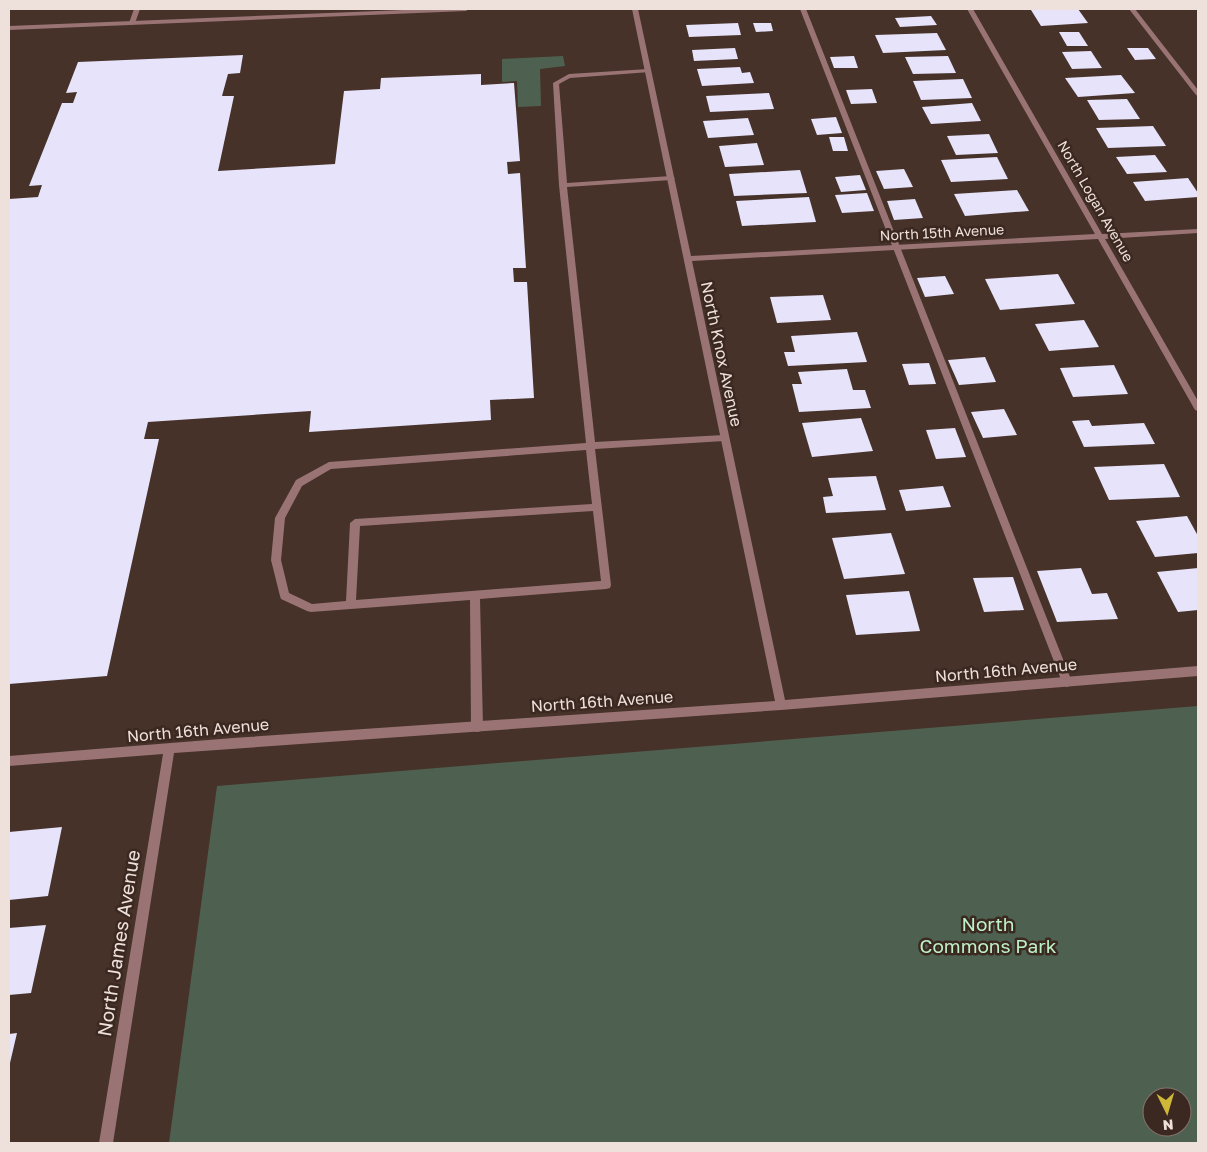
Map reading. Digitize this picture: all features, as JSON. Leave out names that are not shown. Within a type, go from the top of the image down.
[{"type":"street","points":[[132,23],[137,9]]},
{"type":"street","points":[[9,28],[132,23],[302,12],[466,9]]},
{"type":"street","name":"North Knox Avenue","points":[[635,9],[780,705]]},
{"type":"street","points":[[803,9],[1066,682]]},
{"type":"street","name":"North Logan Avenue","points":[[970,9],[1198,408]]},
{"type":"street","points":[[1132,9],[1198,94]]},
{"type":"street","points":[[648,71],[569,76],[556,83],[563,185],[590,446],[606,585],[474,597],[311,608],[285,596],[276,560],[280,518],[299,484],[329,466],[590,446],[724,438]]},
{"type":"street","points":[[563,185],[671,178]]},
{"type":"street","name":"North 15th Avenue","points":[[687,259],[1198,231]]},
{"type":"street","points":[[351,605],[355,523],[597,507]]},
{"type":"street","points":[[474,597],[477,727]]},
{"type":"street","name":"North 16th Avenue","points":[[9,761],[780,705],[1198,670]]},
{"type":"street","name":"North James Avenue","points":[[106,1143],[169,749]]},
{"type":"green space","points":[[563,56],[565,66],[540,69],[541,106],[518,107],[517,81],[502,82],[502,59]]},
{"type":"green space","name":"North Commons Park","points":[[1198,706],[1198,1143],[169,1143],[217,786]]},
{"type":"building","points":[[1078,9],[1088,23],[1041,26],[1031,10]]},
{"type":"building","points":[[931,16],[937,25],[900,27],[895,18]]},
{"type":"building","points":[[738,23],[741,35],[689,37],[686,25]]},
{"type":"building","points":[[753,23],[771,23],[773,31],[756,32]]},
{"type":"building","points":[[1059,32],[1079,32],[1088,46],[1067,46]]},
{"type":"building","points":[[937,33],[946,50],[883,53],[875,35]]},
{"type":"building","points":[[735,48],[738,59],[694,61],[692,50]]},
{"type":"building","points":[[1127,48],[1148,48],[1156,59],[1135,60]]},
{"type":"building","points":[[1091,51],[1102,68],[1072,69],[1062,52]]},
{"type":"building","points":[[243,55],[240,73],[228,74],[222,96],[234,96],[218,171],[335,164],[344,91],[380,89],[381,78],[481,74],[481,85],[514,83],[520,161],[507,162],[508,174],[520,173],[526,268],[513,268],[514,282],[527,282],[534,398],[490,400],[491,420],[309,432],[311,411],[148,422],[144,439],[159,439],[107,676],[9,684],[9,199],[38,197],[42,185],[29,186],[62,103],[73,103],[77,92],[66,93],[78,62]]},
{"type":"building","points":[[854,56],[858,68],[834,68],[830,57]]},
{"type":"building","points":[[948,56],[956,73],[913,74],[905,57]]},
{"type":"building","points":[[740,67],[742,73],[750,72],[754,83],[702,86],[697,69]]},
{"type":"building","points":[[1121,75],[1135,93],[1078,97],[1065,78]]},
{"type":"building","points":[[963,79],[972,98],[921,100],[913,81]]},
{"type":"building","points":[[872,89],[877,103],[851,104],[846,90]]},
{"type":"building","points":[[769,93],[774,109],[710,112],[706,96]]},
{"type":"building","points":[[1127,99],[1140,119],[1099,120],[1087,100]]},
{"type":"building","points":[[972,103],[981,121],[931,124],[922,107]]},
{"type":"building","points":[[836,117],[842,133],[817,135],[811,119]]},
{"type":"building","points":[[748,118],[754,135],[708,138],[703,121]]},
{"type":"building","points":[[1153,126],[1166,146],[1108,148],[1096,128]]},
{"type":"building","points":[[989,134],[998,153],[956,155],[947,136]]},
{"type":"building","points":[[829,137],[844,137],[848,151],[833,151]]},
{"type":"building","points":[[757,143],[764,165],[725,167],[719,146]]},
{"type":"building","points":[[1155,155],[1167,172],[1127,174],[1116,157]]},
{"type":"building","points":[[997,157],[1008,179],[951,182],[941,160]]},
{"type":"building","points":[[904,169],[913,187],[884,189],[876,171]]},
{"type":"building","points":[[800,170],[807,193],[734,196],[729,174]]},
{"type":"building","points":[[860,175],[866,190],[841,192],[835,177]]},
{"type":"building","points":[[1188,178],[1198,193],[1198,197],[1145,201],[1133,182]]},
{"type":"building","points":[[1017,190],[1029,211],[965,216],[954,194]]},
{"type":"building","points":[[867,193],[874,211],[842,213],[835,195]]},
{"type":"building","points":[[809,197],[816,222],[742,226],[736,201]]},
{"type":"building","points":[[915,199],[923,218],[894,220],[887,201]]},
{"type":"building","points":[[1058,274],[1075,304],[1000,310],[985,279]]},
{"type":"building","points":[[945,276],[954,294],[925,297],[917,278]]},
{"type":"building","points":[[823,295],[831,320],[777,323],[770,297]]},
{"type":"building","points":[[1084,320],[1099,347],[1049,351],[1035,324]]},
{"type":"building","points":[[857,332],[867,362],[788,366],[784,352],[795,352],[791,336]]},
{"type":"building","points":[[985,357],[996,382],[959,385],[948,360]]},
{"type":"building","points":[[929,363],[936,384],[909,385],[902,364]]},
{"type":"building","points":[[1114,365],[1128,394],[1073,397],[1060,368]]},
{"type":"building","points":[[847,369],[853,390],[865,390],[871,408],[799,412],[792,384],[802,384],[798,372]]},
{"type":"building","points":[[1004,409],[1017,435],[983,438],[971,412]]},
{"type":"building","points":[[861,418],[873,451],[812,457],[802,423]]},
{"type":"building","points":[[1089,420],[1092,426],[1144,423],[1155,444],[1084,447],[1072,421]]},
{"type":"building","points":[[955,428],[966,457],[936,459],[926,430]]},
{"type":"building","points":[[1164,464],[1180,497],[1109,500],[1094,467]]},
{"type":"building","points":[[876,476],[886,510],[826,513],[823,497],[833,496],[828,478]]},
{"type":"building","points":[[943,486],[951,507],[906,511],[899,490]]},
{"type":"building","points":[[1187,516],[1198,536],[1198,553],[1155,557],[1136,521]]},
{"type":"building","points":[[891,533],[905,574],[844,579],[832,538]]},
{"type":"building","points":[[1081,568],[1092,594],[1107,593],[1118,619],[1057,622],[1037,571]]},
{"type":"building","points":[[1198,568],[1198,610],[1178,612],[1157,572]]},
{"type":"building","points":[[1013,577],[1024,610],[984,612],[973,578]]},
{"type":"building","points":[[909,591],[920,631],[856,635],[846,595]]},
{"type":"building","points":[[62,827],[48,896],[9,900],[9,832]]},
{"type":"building","points":[[46,925],[31,993],[9,995],[9,928]]},
{"type":"building","points":[[17,1033],[10,1063],[9,1063],[9,1034]]}]
